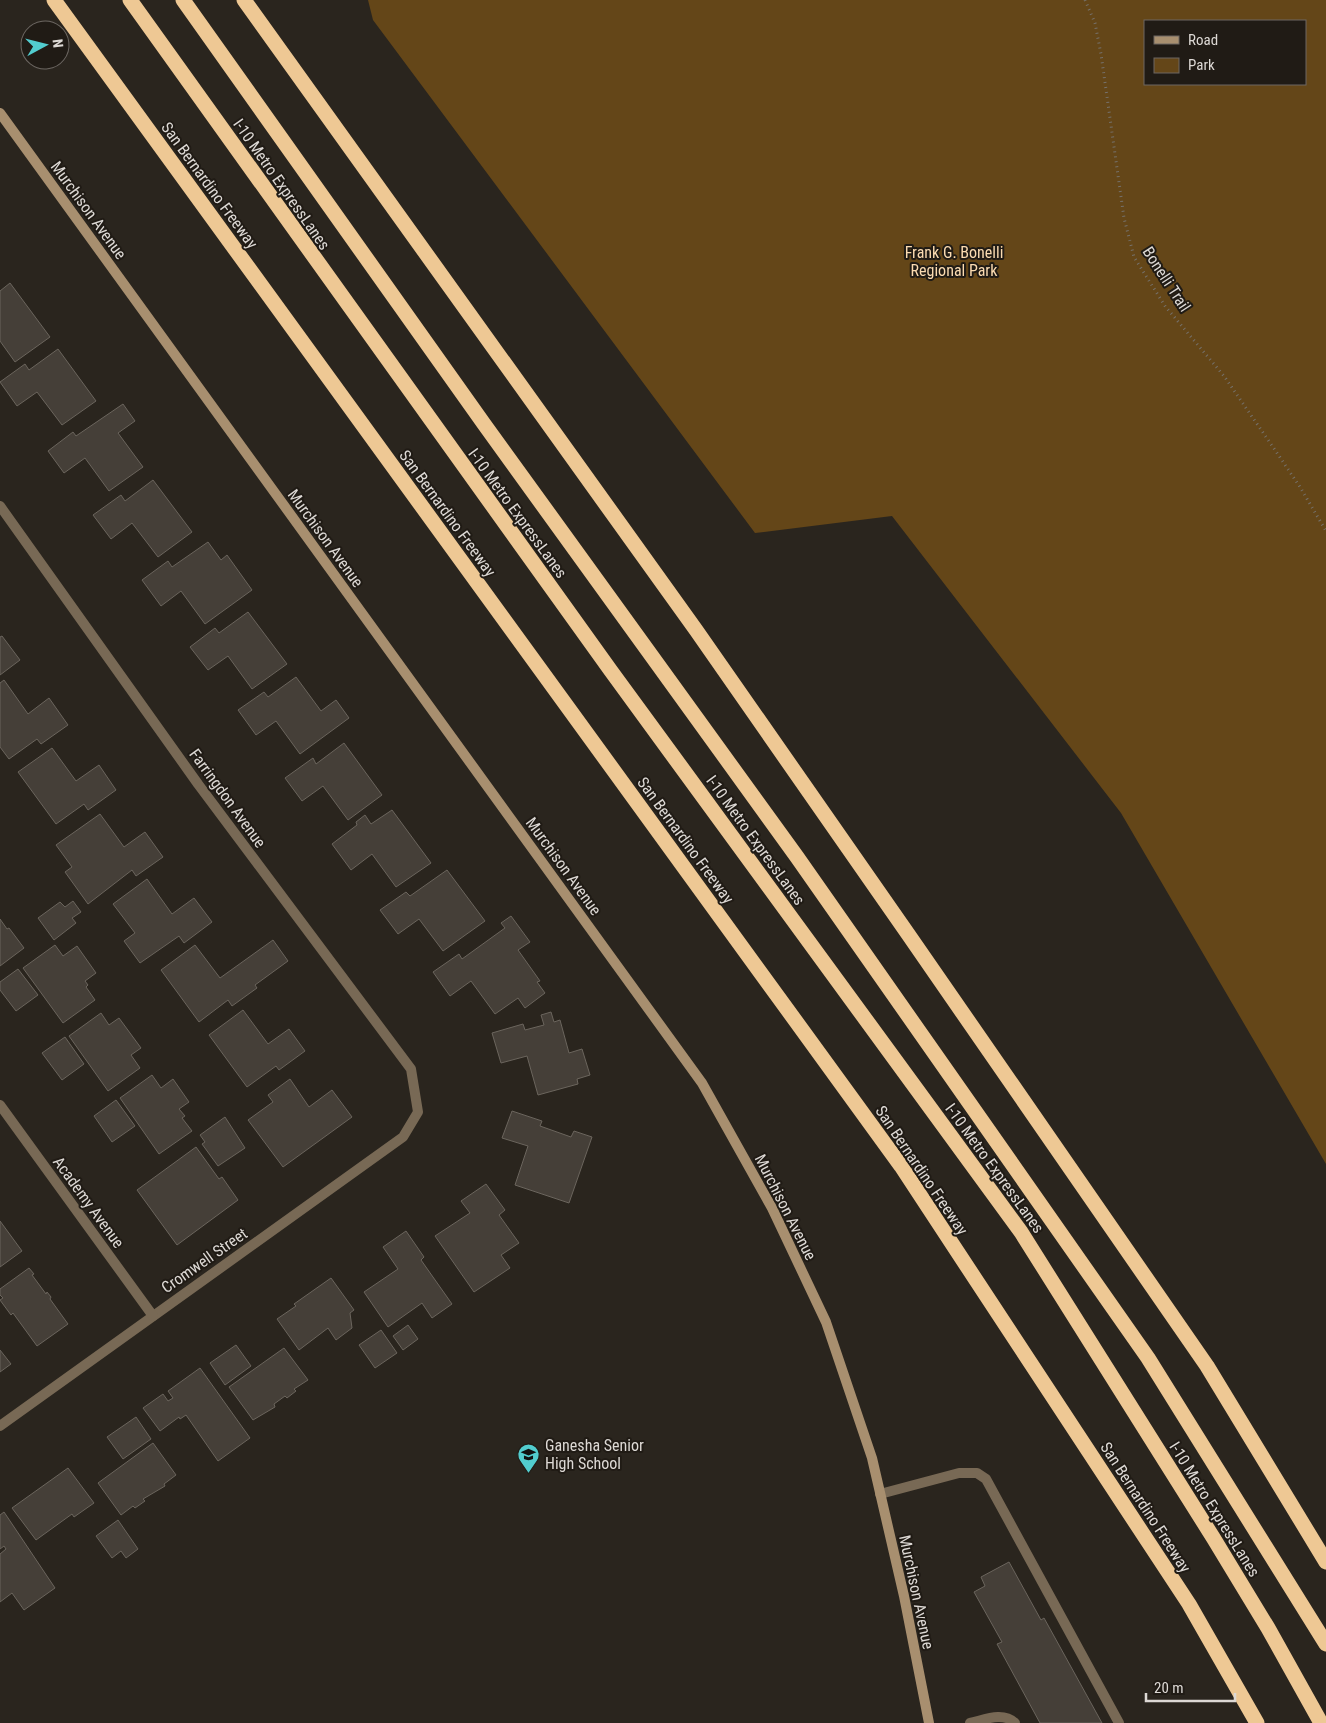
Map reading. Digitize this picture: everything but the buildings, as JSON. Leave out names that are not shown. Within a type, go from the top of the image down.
[{"type":"highway","name":"San Bernardino Freeway","points":[[54,0],[901,1166],[1189,1604],[1257,1723]]},
{"type":"highway","name":"I-10 Metro ExpressLanes","points":[[130,0],[481,492],[1021,1232],[1219,1547],[1268,1628],[1321,1723]]},
{"type":"highway","name":"I-10 Metro ExpressLanes","points":[[183,0],[484,424],[797,857],[1137,1342],[1326,1644]]},
{"type":"highway","points":[[244,0],[696,630],[908,934],[1207,1366],[1326,1562]]},
{"type":"street","name":"Murchison Avenue","points":[[0,113],[702,1083],[772,1208],[826,1322],[872,1458],[904,1596],[929,1723]]},
{"type":"street","name":"Farringdon Avenue","points":[[0,506],[198,784],[411,1069],[418,1112]]},
{"type":"street","name":"Academy Avenue","points":[[0,1105],[153,1316]]},
{"type":"street","name":"Cromwell Street","points":[[0,1426],[403,1137],[418,1112]]},
{"type":"street","points":[[880,1494],[959,1473],[976,1473],[986,1479],[1119,1723]]},
{"type":"street","points":[[970,1723],[1001,1716],[1010,1718],[1015,1723]]},
{"type":"path","name":"Bonelli Trail","points":[[1085,0],[1094,23],[1101,54],[1124,218],[1134,257],[1166,306],[1224,376],[1300,487],[1326,532]]},
{"type":"green space","name":"Frank G. Bonelli Regional Park","points":[[368,0],[1326,0],[1326,1164],[1121,813],[892,516],[755,533],[373,20]]},
{"type":"place","name":"Ganesha Senior High School","points":[[529,1473]]}]
